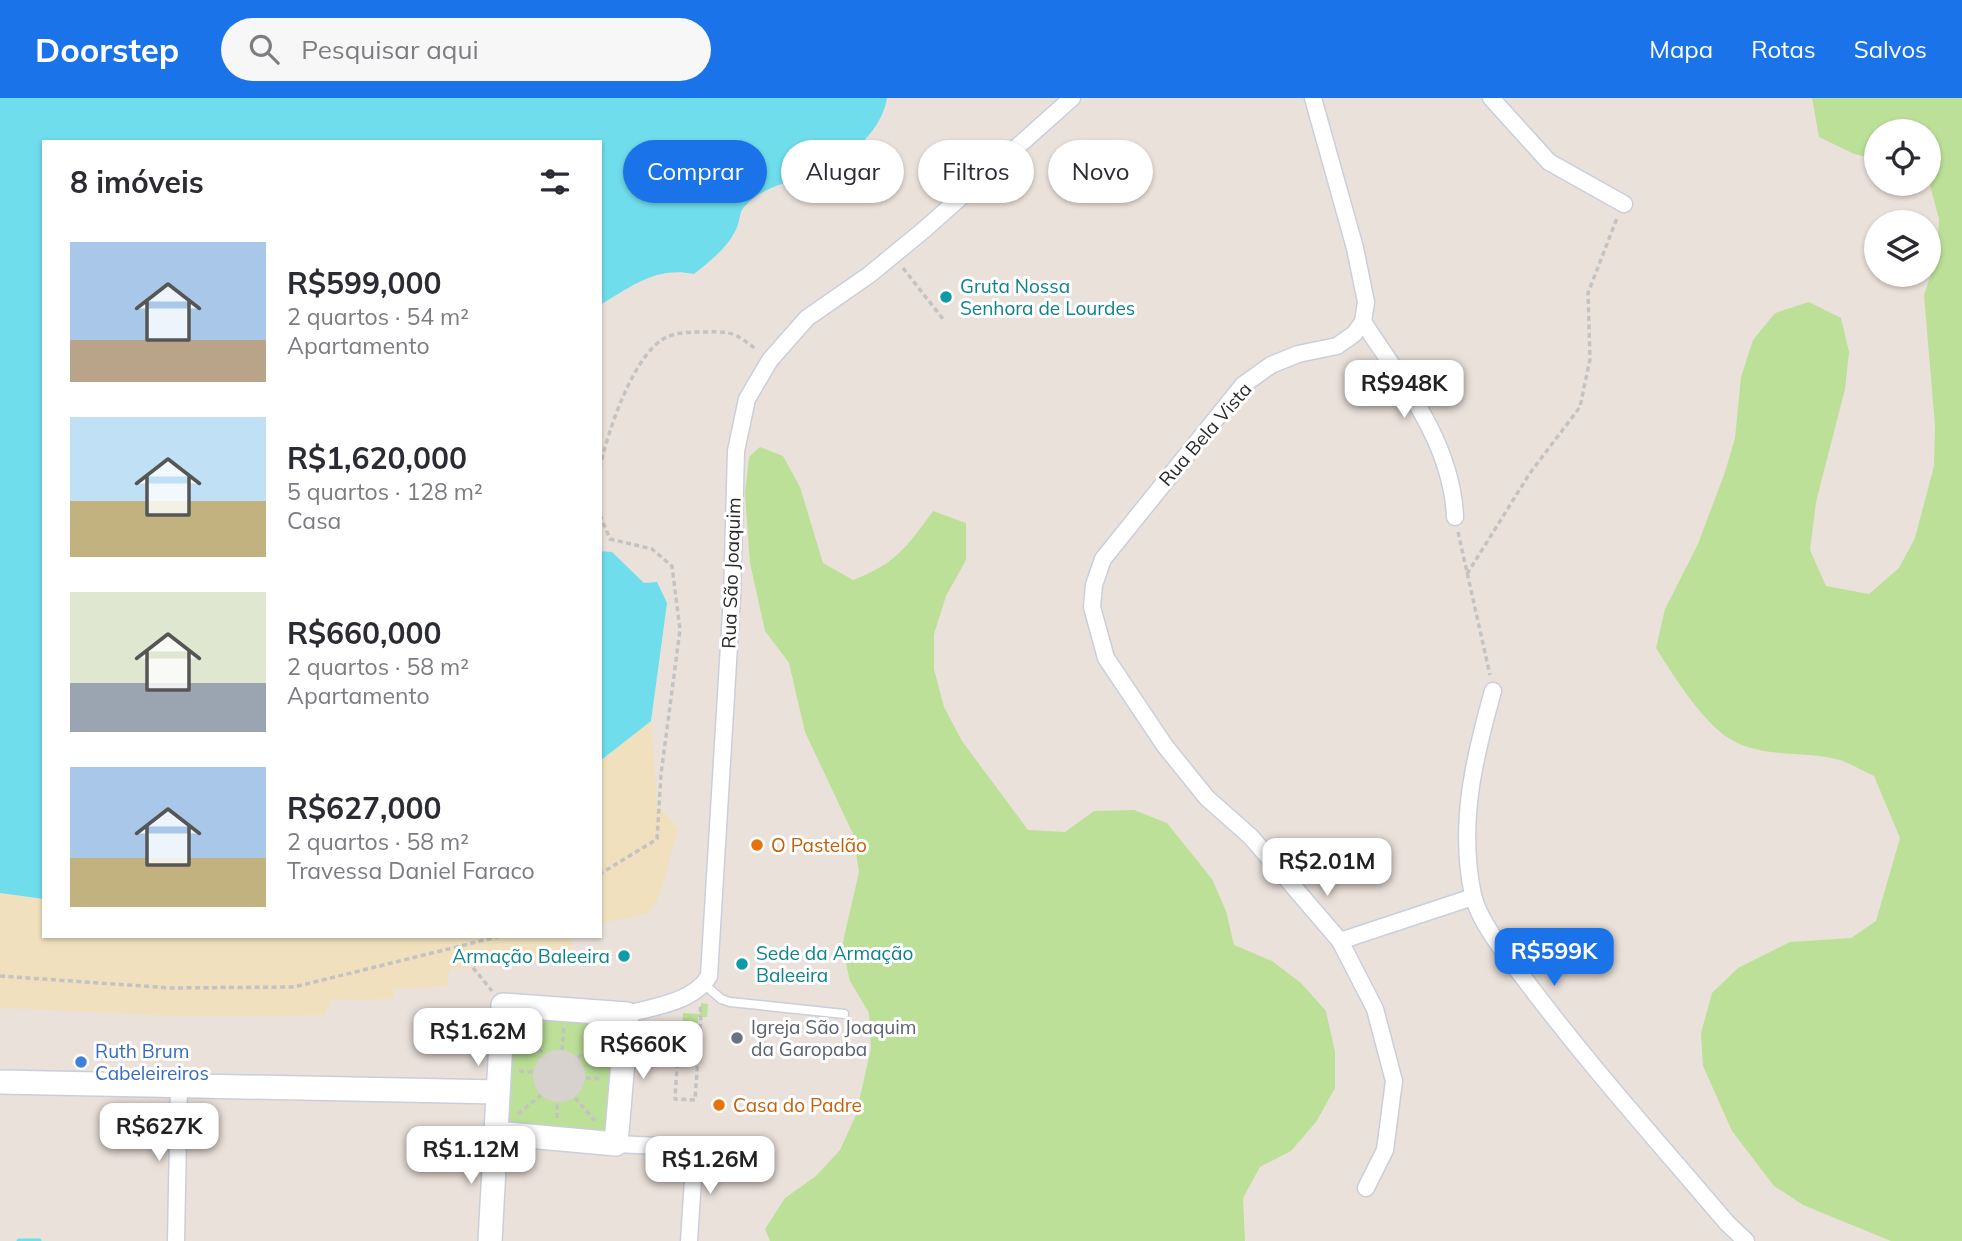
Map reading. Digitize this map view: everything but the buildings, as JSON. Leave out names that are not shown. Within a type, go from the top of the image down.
[{"type":"street","name":"Rua São Joaquim","points":[[704,984],[712,957],[732,596],[736,451],[747,399],[770,360],[807,318],[893,255],[1072,98]]},
{"type":"street","points":[[1313,98],[1355,248],[1366,302],[1363,322],[1426,420],[1440,447],[1455,517]]},
{"type":"street","points":[[1491,98],[1549,162],[1624,204]]},
{"type":"street","name":"Rua Bela Vista","points":[[1363,322],[1354,334],[1337,346],[1298,354],[1271,365],[1243,385],[1147,500],[1103,559],[1094,585],[1093,607],[1106,657],[1165,746],[1207,798],[1251,837],[1340,941],[1375,1009],[1394,1081],[1385,1150],[1366,1188]]},
{"type":"street","points":[[1493,691],[1475,756],[1465,822],[1474,897],[1501,948],[1547,1009],[1727,1223],[1746,1241]]},
{"type":"street","points":[[1340,941],[1474,897]]},
{"type":"street","points":[[490,1241],[503,1006],[627,1014],[681,999],[704,984]]},
{"type":"street","points":[[616,1144],[627,1014]]},
{"type":"street","points":[[0,1082],[498,1092]]},
{"type":"street","points":[[177,1241],[179,1086]]},
{"type":"street","points":[[496,1133],[616,1144],[764,1151]]},
{"type":"street","points":[[689,1241],[695,1149]]},
{"type":"lane","points":[[704,984],[721,999],[730,1002],[844,1014]]},
{"type":"path","points":[[1467,574],[1530,473],[1580,407],[1590,359],[1588,293],[1624,204]]},
{"type":"path","points":[[893,255],[943,318]]},
{"type":"path","points":[[602,458],[605,444],[635,370],[666,337],[695,332],[734,331],[770,360]]},
{"type":"path","points":[[1455,517],[1493,691]]},
{"type":"path","points":[[602,521],[610,539],[652,549],[671,566],[680,630],[661,774],[657,839],[602,873]]},
{"type":"path","points":[[0,976],[171,988],[294,987],[494,938]]},
{"type":"path","points":[[456,948],[503,1006]]},
{"type":"path","points":[[578,1058],[627,1014]]},
{"type":"path","points":[[698,1051],[678,1049],[675,1099],[695,1100],[701,1015]]},
{"type":"path","points":[[623,1055],[678,1058]]},
{"type":"green space","points":[[1812,98],[1962,98],[1962,1241],[1891,1241],[1803,1205],[1774,1186],[1732,1131],[1703,1066],[1701,1033],[1712,993],[1738,968],[1790,942],[1851,938],[1876,921],[1900,838],[1874,776],[1840,760],[1770,752],[1730,739],[1699,710],[1656,648],[1665,609],[1698,544],[1725,472],[1735,438],[1741,377],[1753,340],[1775,313],[1809,302],[1841,318],[1849,352],[1845,389],[1816,502],[1810,550],[1826,586],[1869,594],[1899,568],[1915,538],[1934,466],[1935,426],[1924,295],[1927,287],[1941,287],[1941,210],[1937,210],[1933,196],[1941,196],[1941,119],[1864,119],[1864,156],[1819,137]]},
{"type":"green space","points":[[760,447],[783,456],[800,487],[823,563],[853,580],[890,561],[933,511],[966,523],[966,560],[946,596],[934,634],[934,669],[944,707],[962,741],[1028,830],[1065,832],[1094,811],[1134,810],[1167,823],[1212,879],[1226,911],[1234,945],[1272,961],[1301,983],[1326,1011],[1335,1052],[1335,1088],[1316,1122],[1291,1151],[1260,1167],[1243,1198],[1245,1241],[770,1241],[765,1229],[785,1198],[816,1176],[840,1150],[856,1115],[871,1048],[869,1013],[850,981],[842,946],[859,872],[853,834],[805,732],[789,663],[765,631],[750,563],[745,493],[749,457]]},
{"type":"green space","points":[[701,1003],[708,1004],[707,1017],[698,1017],[696,1048],[681,1047],[683,1013],[700,1014]]},
{"type":"green space","points":[[510,1018],[616,1024],[607,1134],[501,1126]]},
{"type":"sand","points":[[651,721],[657,804],[679,830],[660,893],[650,913],[602,924],[602,759]]},
{"type":"sand","points":[[0,893],[42,899],[42,938],[573,938],[569,963],[450,969],[447,986],[394,989],[394,999],[331,1000],[325,1015],[182,1016],[0,1008]]},
{"type":"shaded area","points":[[559,1050],[578,1057],[585,1076],[578,1095],[559,1102],[540,1095],[533,1076],[540,1057]]},
{"type":"water","points":[[0,98],[887,98],[877,125],[864,140],[781,140],[781,184],[767,190],[767,140],[623,140],[623,203],[749,203],[742,209],[737,227],[729,241],[694,274],[680,272],[656,275],[602,304],[602,140],[42,140],[42,899],[0,893]]},
{"type":"water","points":[[602,551],[612,552],[644,583],[657,582],[667,603],[651,721],[602,759]]},
{"type":"waterway","points":[[19,1241],[39,1241]]},
{"type":"place","name":"Gruta Nossa Senhora de Lourdes","points":[[946,297]]},
{"type":"place","name":"O Pastelão","points":[[757,845]]},
{"type":"place","name":"Armação Baleeira","points":[[624,956]]},
{"type":"place","name":"Sede da Armação Baleeira","points":[[742,964]]},
{"type":"place","name":"Igreja São Joaquim da Garopaba","points":[[737,1038]]},
{"type":"place","name":"Ruth Brum Cabeleireiros","points":[[81,1062]]},
{"type":"place","name":"Casa do Padre","points":[[719,1105]]}]
